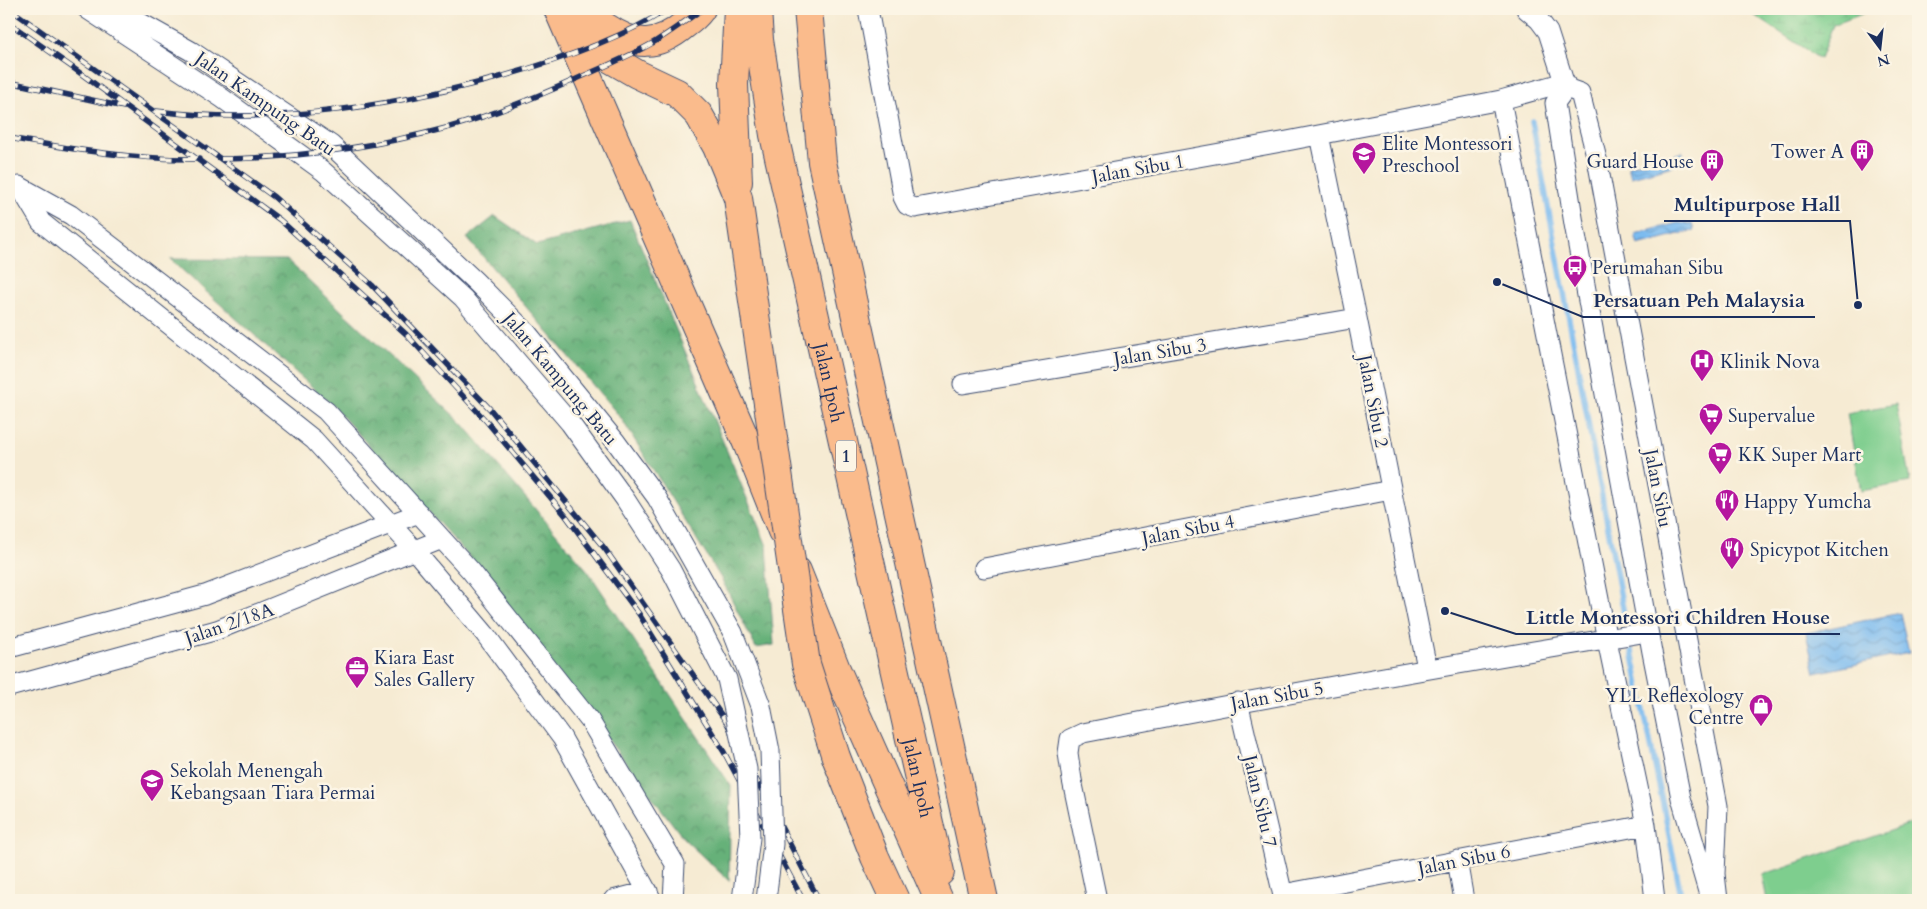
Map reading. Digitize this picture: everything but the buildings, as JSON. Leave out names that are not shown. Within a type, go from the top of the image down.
[{"type":"highway","points":[[567,10],[590,17],[625,39],[643,43],[660,40],[674,34],[701,9]]},
{"type":"highway","points":[[738,9],[734,84],[738,198],[806,664],[836,758],[895,900]]},
{"type":"highway","name":"Jalan Ipoh","points":[[757,9],[759,40],[774,135],[946,900]]},
{"type":"highway","name":"Jalan Ipoh","points":[[808,9],[822,162],[984,900]]},
{"type":"highway","points":[[567,10],[584,44],[637,74],[677,93],[699,115],[717,148],[738,198]]},
{"type":"highway","points":[[567,10],[743,434],[836,669],[939,900]]},
{"type":"street","name":"Jalan Kampung Batu","points":[[86,9],[222,98],[323,171],[463,298],[570,423],[625,499],[671,570],[727,679],[747,769],[750,838],[742,900]]},
{"type":"street","name":"Jalan Kampung Batu","points":[[116,9],[191,51],[330,145],[476,282],[528,334],[616,442],[657,498],[733,633],[761,706],[770,752],[773,803],[773,844],[766,900]]},
{"type":"street","name":"Jalan Sibu 1","points":[[868,9],[902,197],[907,205],[915,208],[1501,100],[1566,85]]},
{"type":"street","name":"Jalan Sibu","points":[[1526,9],[1540,20],[1548,32],[1566,85],[1580,93],[1597,159],[1718,806],[1715,874],[1718,900]]},
{"type":"street","name":"Jalan Sibu","points":[[1566,85],[1555,103],[1574,224],[1648,632],[1681,798],[1710,900]]},
{"type":"street","points":[[1501,100],[1646,825],[1655,900]]},
{"type":"street","name":"Jalan Sibu 2","points":[[1318,134],[1427,668]]},
{"type":"street","points":[[613,900],[650,896],[562,738],[485,634],[415,551],[314,440],[41,222],[19,186],[72,215],[326,411],[471,570],[590,721],[675,864],[673,900]]},
{"type":"street","points":[[96,266],[111,245]]},
{"type":"street","name":"Jalan Sibu 3","points":[[963,384],[1357,318]]},
{"type":"street","name":"Jalan Sibu 4","points":[[984,568],[1391,490]]},
{"type":"street","name":"Jalan 2/18A","points":[[9,648],[204,595],[419,514]]},
{"type":"street","name":"Jalan 2/18A","points":[[9,687],[217,630],[442,539]]},
{"type":"street","name":"Jalan Sibu 5","points":[[1097,900],[1072,780],[1068,753],[1070,739],[1083,733],[1238,702],[1427,668],[1648,632]]},
{"type":"street","name":"Jalan Sibu 7","points":[[1238,702],[1283,897]]},
{"type":"street","name":"Jalan Sibu 6","points":[[1283,897],[1457,860],[1646,825]]},
{"type":"street","points":[[1457,860],[1464,900]]},
{"type":"green space","points":[[1745,9],[1875,9],[1833,25],[1820,59]]},
{"type":"green space","points":[[495,216],[537,245],[630,220],[767,546],[774,645],[756,648],[722,580],[621,418],[467,238]]},
{"type":"green space","points":[[170,259],[287,260],[463,424],[588,571],[731,786],[729,881],[684,839],[465,552],[333,406]]},
{"type":"green space","points":[[1896,404],[1910,482],[1861,491],[1847,413]]},
{"type":"green space","points":[[1918,821],[1918,900],[1767,900],[1762,875]]},
{"type":"water","points":[[1683,152],[1684,157],[1673,166],[1631,177],[1628,166]]},
{"type":"water","points":[[1678,223],[1692,224],[1694,230],[1638,245],[1635,234]]},
{"type":"water","points":[[1900,613],[1909,653],[1815,673],[1806,633]]},
{"type":"waterway","points":[[1532,121],[1625,619]]},
{"type":"waterway","points":[[1632,651],[1682,900]]},
{"type":"railway","points":[[10,9],[274,197],[372,285],[490,409],[605,549],[727,723],[819,900]]},
{"type":"railway","points":[[156,111],[199,115],[284,115],[368,106],[410,98],[493,79],[538,66],[606,41],[668,9]]},
{"type":"railway","points":[[221,159],[308,154],[365,146],[450,127],[528,100],[626,57],[656,41],[703,9]]},
{"type":"railway","points":[[9,23],[280,220],[406,334],[487,422],[566,516],[639,614],[724,752],[803,900]]},
{"type":"railway","points":[[9,82],[124,107]]},
{"type":"railway","points":[[9,138],[127,156],[199,159]]},
{"type":"place","name":"Tower A","points":[[1862,172]]},
{"type":"place","name":"Elite Montessori Preschool","points":[[1364,175]]},
{"type":"place","name":"Guard House","points":[[1712,182]]},
{"type":"place","name":"Persatuan Peh Malaysia","points":[[1497,282]]},
{"type":"place","name":"Perumahan Sibu","points":[[1575,288]]},
{"type":"place","name":"Multipurpose Hall","points":[[1858,305]]},
{"type":"place","name":"Klinik Nova","points":[[1702,382]]},
{"type":"place","name":"Supervalue","points":[[1711,436]]},
{"type":"place","name":"KK Super Mart","points":[[1720,475]]},
{"type":"place","name":"Happy Yumcha","points":[[1727,522]]},
{"type":"place","name":"Spicypot Kitchen","points":[[1732,570]]},
{"type":"place","name":"Little Montessori Children House","points":[[1445,611]]},
{"type":"place","name":"Kiara East Sales Gallery","points":[[357,689]]},
{"type":"place","name":"YLL Reflexology Centre","points":[[1761,727]]},
{"type":"place","name":"Sekolah Menengah Kebangsaan Tiara Permai","points":[[152,802]]}]
